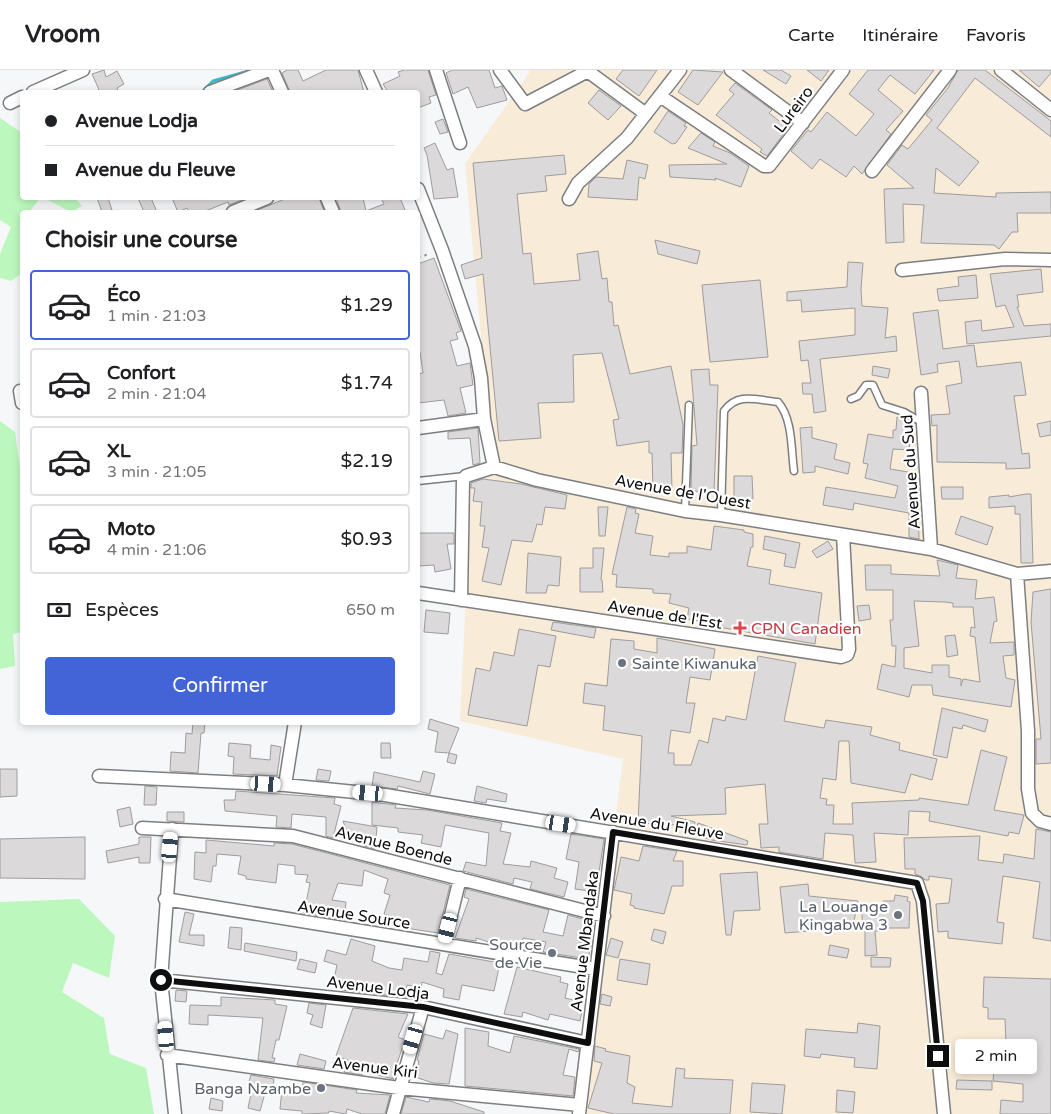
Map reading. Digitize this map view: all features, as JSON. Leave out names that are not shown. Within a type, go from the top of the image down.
[{"type":"street","points":[[37,90],[83,70]]},
{"type":"street","points":[[215,90],[270,70],[281,90]]},
{"type":"street","points":[[366,70],[375,90]]},
{"type":"street","points":[[436,70],[460,144]]},
{"type":"street","points":[[500,70],[526,104],[586,71],[646,114]]},
{"type":"street","points":[[569,199],[578,183],[627,138],[680,70]]},
{"type":"street","points":[[731,70],[802,123]]},
{"type":"street","name":"Lureiro","points":[[660,96],[764,166],[769,166],[843,70]]},
{"type":"street","points":[[872,171],[950,70]]},
{"type":"street","points":[[1002,70],[1051,110]]},
{"type":"street","points":[[10,102],[20,98]]},
{"type":"street","points":[[420,194],[460,300],[475,346],[481,378],[484,419],[494,467],[466,476],[463,484],[461,600]]},
{"type":"street","points":[[236,210],[247,201]]},
{"type":"street","points":[[902,270],[1004,259],[1051,260]]},
{"type":"street","name":"Avenue du Sud","points":[[921,394],[931,548]]},
{"type":"street","points":[[420,428],[484,419]]},
{"type":"street","name":"Avenue de l'Ouest","points":[[494,467],[537,480],[685,511],[931,548],[1017,574],[1051,571]]},
{"type":"street","name":"Avenue de l'Est","points":[[420,593],[841,657],[847,655],[849,649],[843,535]]},
{"type":"street","points":[[1017,574],[1028,731],[1028,789],[1032,813],[1040,821],[1051,824]]},
{"type":"street","points":[[285,785],[295,725]]},
{"type":"street","name":"Avenue du Fleuve","points":[[99,776],[285,785],[385,794],[917,883],[923,901],[944,1114]]},
{"type":"street","name":"Avenue Boende","points":[[142,828],[293,836],[604,916]]},
{"type":"street","points":[[172,829],[165,899],[161,980],[167,1054],[175,1114]]},
{"type":"street","name":"Avenue Mbandaka","points":[[579,1109],[613,832]]},
{"type":"street","points":[[444,944],[460,878]]},
{"type":"street","name":"Avenue Source","points":[[165,899],[596,969]]},
{"type":"street","name":"Avenue Lodja","points":[[161,980],[423,1007],[588,1043]]},
{"type":"street","points":[[393,1114],[423,1007]]},
{"type":"street","name":"Avenue Kiri","points":[[167,1054],[399,1088],[579,1109]]},
{"type":"lane","points":[[851,399],[858,396],[866,385],[873,385],[882,405],[904,412],[923,423]]},
{"type":"lane","points":[[721,515],[724,411],[730,402],[740,398],[778,402],[784,409],[787,418],[794,471]]},
{"type":"lane","points":[[685,511],[689,405]]},
{"type":"lane","points":[[420,481],[466,476]]},
{"type":"shaded area","points":[[531,70],[1051,70],[1051,1114],[578,1114],[623,759],[460,721],[465,618],[467,488],[494,474],[465,164]]},
{"type":"green space","points":[[0,118],[20,132],[20,200],[38,200],[31,210],[20,210],[20,274],[11,281],[0,278],[0,254],[11,227],[0,220]]},
{"type":"green space","points":[[48,200],[77,200],[82,206],[75,210],[67,210]]},
{"type":"green space","points":[[0,421],[15,432],[20,468],[20,632],[13,634],[15,666],[0,669]]},
{"type":"green space","points":[[79,899],[115,936],[109,978],[73,963],[62,992],[104,1018],[110,1054],[146,1068],[154,1114],[0,1114],[0,902]]},
{"type":"building","points":[[104,70],[106,77],[117,71],[124,84],[117,88],[118,90],[99,90],[92,74]]},
{"type":"building","points":[[287,70],[298,70],[303,81],[326,70],[358,70],[363,90],[289,90],[282,73]]},
{"type":"building","points":[[404,70],[428,70],[436,95],[429,97],[431,103],[420,107],[420,90],[387,90],[383,84],[400,76],[398,72]]},
{"type":"building","points":[[452,70],[489,70],[495,88],[502,86],[507,100],[477,108],[468,87],[453,94],[446,73]]},
{"type":"building","points":[[623,70],[657,70],[639,96],[616,79]]},
{"type":"building","points":[[693,70],[723,72],[698,105],[678,92]]},
{"type":"building","points":[[763,70],[781,70],[791,76],[786,84]]},
{"type":"building","points":[[807,70],[829,70],[821,81]]},
{"type":"building","points":[[868,70],[934,70],[915,94],[890,75],[878,90],[903,111],[886,130],[891,134],[862,174],[854,166],[846,177],[820,159],[812,169],[791,151],[808,130],[811,132],[827,112],[856,136],[874,114],[849,94]]},
{"type":"building","points":[[958,70],[985,70],[1051,121],[1051,137],[975,78],[937,128],[979,162],[959,186],[936,168],[934,193],[996,197],[996,193],[1051,192],[1051,213],[1017,213],[1018,232],[1012,232],[999,249],[994,245],[921,243],[924,205],[903,204],[904,242],[886,243],[884,189],[914,188],[887,165],[902,145],[908,149],[932,120],[926,115],[948,88]]},
{"type":"building","points":[[1019,70],[1051,70],[1051,73],[1039,87]]},
{"type":"building","points":[[267,79],[272,90],[237,90]]},
{"type":"building","points":[[735,83],[772,110],[769,113],[788,128],[767,156],[760,152],[762,149],[716,115],[734,94],[729,90]]},
{"type":"building","points":[[599,90],[621,106],[608,120],[588,103]]},
{"type":"building","points":[[668,111],[686,123],[684,126],[687,127],[676,143],[672,144],[654,132]]},
{"type":"building","points":[[443,119],[448,132],[440,134],[435,122]]},
{"type":"building","points":[[701,133],[715,142],[713,146],[730,153],[749,166],[741,187],[715,178],[716,180],[670,177],[669,165],[727,164],[688,148]]},
{"type":"building","points":[[435,143],[447,170],[453,168],[458,197],[434,199],[427,155],[424,148]]},
{"type":"building","points":[[564,155],[566,174],[545,176],[547,191],[517,194],[523,254],[531,253],[534,284],[580,280],[577,254],[598,251],[602,279],[607,278],[614,326],[618,325],[630,374],[671,366],[683,425],[682,453],[671,453],[672,489],[653,489],[652,453],[649,453],[649,441],[617,446],[613,420],[619,419],[602,353],[573,355],[574,402],[538,403],[541,438],[499,441],[483,274],[465,279],[461,265],[482,258],[473,163]]},
{"type":"building","points":[[627,160],[648,165],[645,179],[639,177],[637,200],[588,197],[589,184],[596,177],[623,179]]},
{"type":"building","points":[[98,200],[109,200],[112,210],[101,210]]},
{"type":"building","points":[[139,200],[152,200],[156,210],[143,210]]},
{"type":"building","points":[[173,200],[242,200],[229,205],[228,202],[208,210],[188,210],[187,208],[177,210]]},
{"type":"building","points":[[282,200],[320,200],[324,210],[258,210]]},
{"type":"building","points":[[337,200],[363,200],[366,210],[340,210]]},
{"type":"building","points":[[382,200],[401,200],[405,210],[369,210],[384,204]]},
{"type":"building","points":[[655,240],[700,251],[697,264],[658,254]]},
{"type":"building","points":[[434,258],[461,331],[456,333],[458,339],[450,341],[457,366],[470,363],[473,385],[460,388],[466,413],[448,416],[444,400],[420,403],[420,374],[423,373],[420,352],[420,263]]},
{"type":"building","points":[[848,262],[863,263],[862,306],[888,308],[885,338],[896,336],[897,351],[820,359],[826,411],[814,413],[812,394],[803,394],[802,383],[811,383],[808,360],[801,361],[799,341],[855,335],[855,308],[802,312],[801,300],[787,301],[787,292],[847,287]]},
{"type":"building","points":[[1041,269],[1043,292],[1017,295],[1019,307],[1017,307],[1024,326],[1051,324],[1051,336],[967,344],[965,322],[981,320],[982,331],[1014,327],[1005,305],[996,307],[990,274]]},
{"type":"building","points":[[976,275],[978,298],[939,301],[937,289],[959,286],[958,277]]},
{"type":"building","points":[[760,280],[768,357],[710,362],[702,285]]},
{"type":"building","points":[[938,310],[943,349],[974,345],[977,367],[1021,362],[1026,395],[1014,396],[1022,454],[1029,453],[1030,468],[1006,469],[1006,463],[937,462],[937,425],[932,426],[931,415],[950,414],[946,386],[962,383],[959,361],[937,364],[938,372],[921,375],[913,313]]},
{"type":"building","points":[[873,366],[890,369],[888,378],[872,375]]},
{"type":"building","points":[[709,369],[710,385],[718,385],[714,492],[691,491],[692,446],[697,445],[691,370]]},
{"type":"building","points":[[897,417],[912,422],[909,450],[893,449],[890,469],[914,473],[910,499],[918,502],[919,539],[909,537],[909,513],[854,503],[853,510],[823,505],[826,487],[895,498],[898,486],[865,478],[868,464],[863,463],[868,434],[893,438]]},
{"type":"building","points":[[1051,421],[1051,435],[1040,437],[1037,424]]},
{"type":"building","points":[[812,427],[812,438],[837,444],[834,459],[850,463],[848,474],[815,466],[815,472],[803,473],[800,428]]},
{"type":"building","points":[[478,428],[480,463],[473,465],[470,438],[448,439],[448,432]]},
{"type":"building","points":[[734,476],[752,476],[753,499],[734,499]]},
{"type":"building","points":[[483,479],[521,484],[567,495],[565,509],[545,507],[542,525],[537,524],[532,542],[512,540],[501,585],[482,581],[489,548],[482,547],[485,526],[480,526],[482,502],[473,501],[475,488],[471,488],[471,483]]},
{"type":"building","points":[[941,487],[963,487],[963,499],[942,499]]},
{"type":"building","points":[[1031,494],[1033,563],[1021,563],[1020,514],[1015,514],[1015,506],[989,508],[989,497],[1009,495],[1009,497]]},
{"type":"building","points":[[598,507],[608,507],[605,536],[599,536]]},
{"type":"building","points":[[627,507],[636,509],[635,513],[639,514],[635,533],[653,536],[650,555],[669,557],[669,553],[687,553],[687,546],[711,550],[714,526],[744,530],[744,532],[753,534],[753,547],[751,547],[747,566],[771,570],[769,584],[822,593],[815,644],[719,627],[720,620],[700,616],[699,621],[687,619],[689,608],[669,603],[671,594],[653,593],[653,589],[616,587],[617,575],[612,574]]},
{"type":"building","points":[[961,516],[993,527],[987,545],[955,534]]},
{"type":"building","points":[[420,533],[454,533],[454,544],[447,544],[451,569],[435,572],[434,565],[420,566]]},
{"type":"building","points":[[765,536],[800,543],[795,568],[784,566],[786,554],[763,549]]},
{"type":"building","points":[[828,541],[833,549],[817,558],[812,551]]},
{"type":"building","points":[[593,548],[604,548],[601,580],[603,592],[580,592],[580,568],[593,568]]},
{"type":"building","points":[[528,553],[561,557],[559,586],[548,585],[546,593],[526,593]]},
{"type":"building","points":[[937,560],[958,565],[956,578],[977,580],[975,599],[994,597],[997,621],[994,622],[990,643],[1014,642],[1014,655],[1003,656],[1006,678],[1015,680],[1011,707],[933,695],[932,685],[912,685],[909,697],[877,689],[882,664],[895,667],[896,646],[892,646],[890,620],[893,620],[893,590],[866,590],[865,565],[891,565],[891,574],[940,576]],"holes":[[[914,601],[953,603],[953,607],[973,607],[975,628],[971,627],[970,636],[975,637],[980,682],[963,679],[961,686],[961,679],[949,677],[949,665],[932,665],[932,673],[904,668],[904,648],[919,646]]]},
{"type":"building","points":[[1051,589],[1051,763],[1036,764],[1036,739],[1041,739],[1031,622],[1033,592]]},
{"type":"building","points":[[869,605],[871,619],[859,621],[857,606]]},
{"type":"building","points":[[426,610],[450,613],[448,634],[424,632]]},
{"type":"building","points":[[553,622],[596,628],[594,638],[551,630]]},
{"type":"building","points":[[519,629],[556,636],[550,667],[538,665],[527,726],[468,715],[476,668],[490,671],[494,652],[514,656]]},
{"type":"building","points":[[955,635],[958,655],[947,657],[945,636]]},
{"type":"building","points":[[657,638],[715,649],[710,680],[690,677],[686,703],[695,703],[690,733],[671,730],[668,753],[674,753],[674,765],[691,765],[699,740],[708,743],[713,718],[725,721],[726,716],[746,720],[758,656],[796,663],[784,721],[824,728],[826,720],[872,727],[870,735],[900,743],[899,750],[937,759],[932,780],[911,774],[905,793],[851,783],[849,741],[839,741],[836,780],[823,778],[820,798],[827,799],[826,805],[834,805],[833,824],[853,824],[852,803],[919,800],[919,798],[968,805],[981,750],[1007,757],[994,810],[1024,815],[1019,834],[1009,832],[1008,836],[929,821],[930,812],[909,811],[908,835],[874,833],[876,862],[855,863],[853,835],[825,833],[823,859],[779,852],[779,847],[761,848],[759,824],[768,824],[765,784],[725,788],[726,814],[671,816],[695,822],[694,826],[638,823],[642,736],[603,730],[605,706],[583,703],[585,683],[607,686],[611,639],[634,641],[634,649],[657,653]]},
{"type":"building","points":[[942,708],[988,720],[985,732],[963,725],[962,729],[953,727],[947,758],[933,755]]},
{"type":"building","points":[[430,719],[459,728],[449,753],[435,752],[438,732],[428,729]]},
{"type":"building","points":[[193,725],[205,725],[204,733],[201,733],[198,773],[170,771],[171,752],[185,753],[186,733],[192,734]]},
{"type":"building","points":[[229,743],[251,745],[250,758],[270,760],[271,745],[281,747],[277,776],[233,774],[234,757],[228,756]]},
{"type":"building","points":[[381,743],[390,743],[391,758],[381,758]]},
{"type":"building","points":[[449,753],[457,755],[455,764],[447,762]]},
{"type":"building","points":[[0,769],[17,769],[17,796],[0,797]]},
{"type":"building","points":[[318,769],[331,771],[329,781],[316,780]]},
{"type":"building","points":[[423,771],[435,774],[430,794],[398,786],[397,789],[372,786],[374,772],[420,782]]},
{"type":"building","points":[[145,786],[157,787],[156,805],[144,805]]},
{"type":"building","points":[[477,786],[507,794],[506,802],[487,799],[486,803],[474,801]]},
{"type":"building","points":[[236,791],[335,798],[334,804],[341,806],[333,838],[326,836],[326,817],[292,814],[291,828],[276,827],[277,816],[225,811],[224,800],[235,800]]},
{"type":"building","points":[[372,802],[396,805],[395,808],[427,810],[502,823],[500,831],[511,833],[503,864],[530,867],[531,861],[557,868],[554,878],[568,882],[564,897],[530,889],[532,882],[514,878],[513,884],[463,871],[466,862],[486,866],[489,833],[445,825],[441,847],[421,843],[423,835],[398,832],[398,828],[372,825]]},
{"type":"building","points":[[130,807],[133,824],[120,827],[117,810]]},
{"type":"building","points":[[167,812],[184,812],[184,822],[167,821]]},
{"type":"building","points":[[343,821],[377,827],[375,849],[364,846],[365,835],[348,834]]},
{"type":"building","points":[[698,823],[748,841],[747,845],[701,837],[695,833]]},
{"type":"building","points":[[1036,829],[1051,832],[1051,941],[1033,938],[1040,882],[1003,876],[997,922],[1004,923],[1002,944],[948,938],[948,931],[938,932],[936,904],[949,903],[952,879],[929,876],[929,880],[925,880],[915,874],[915,869],[905,869],[904,838],[980,836],[978,860],[1003,863],[1004,854],[1034,859]]},
{"type":"building","points":[[571,834],[604,839],[596,892],[575,889],[579,862],[566,859]]},
{"type":"building","points":[[85,837],[85,879],[0,878],[0,839]]},
{"type":"building","points":[[139,837],[151,837],[150,863],[139,863],[139,857],[108,863],[106,851],[139,844]]},
{"type":"building","points":[[206,840],[274,846],[274,843],[292,844],[450,885],[438,933],[399,927],[401,919],[384,914],[390,895],[384,893],[388,879],[364,870],[362,886],[338,883],[332,900],[346,902],[344,920],[304,913],[310,883],[306,882],[308,875],[295,874],[295,866],[278,864],[276,883],[246,879],[246,876],[238,874],[241,856],[217,854],[216,866],[213,866],[211,882],[194,879],[195,852],[206,853]]},
{"type":"building","points":[[643,846],[677,851],[673,861],[683,861],[683,886],[672,886],[664,914],[634,908],[634,906],[630,905],[632,894],[614,890],[621,857],[639,861]]},
{"type":"building","points":[[757,872],[760,910],[734,911],[731,935],[726,935],[720,874]]},
{"type":"building","points":[[808,884],[809,896],[858,901],[853,926],[808,922],[809,931],[785,933],[780,887]]},
{"type":"building","points":[[466,889],[549,910],[543,932],[563,936],[568,915],[586,920],[580,942],[591,945],[588,959],[543,952],[546,942],[523,938],[521,948],[501,943],[498,945],[476,938],[476,941],[455,938],[469,899],[464,897]]},
{"type":"building","points":[[895,895],[908,897],[907,901],[910,902],[909,928],[880,928],[880,931],[875,931],[877,955],[865,956],[865,927],[863,927],[861,904],[883,905],[883,901],[894,901]]},
{"type":"building","points":[[185,912],[194,914],[189,935],[204,935],[204,946],[179,942]]},
{"type":"building","points":[[230,927],[242,928],[241,950],[228,948]]},
{"type":"building","points":[[654,929],[666,932],[663,944],[651,940]]},
{"type":"building","points":[[611,938],[623,942],[618,958],[606,955]]},
{"type":"building","points":[[351,939],[375,946],[372,961],[389,968],[402,970],[404,958],[428,962],[430,951],[440,953],[436,973],[442,975],[449,954],[500,963],[494,991],[462,985],[459,1000],[443,997],[444,989],[422,982],[421,988],[407,985],[404,997],[341,990],[342,986],[333,984],[337,965],[324,961],[327,950],[346,955]]},
{"type":"building","points":[[245,943],[297,952],[296,961],[244,951]]},
{"type":"building","points":[[830,945],[849,949],[847,958],[828,955]]},
{"type":"building","points":[[871,957],[891,958],[890,967],[871,967]]},
{"type":"building","points":[[300,959],[317,963],[315,973],[297,969]]},
{"type":"building","points":[[620,959],[650,964],[647,985],[617,980]]},
{"type":"building","points":[[517,967],[561,977],[560,982],[568,984],[565,998],[578,1001],[576,1011],[582,1012],[580,1021],[550,1014],[548,1020],[523,1012],[522,1017],[504,1014]]},
{"type":"building","points":[[984,977],[1051,979],[1051,1114],[1000,1114],[1001,1100],[1023,1102],[1023,1084],[993,1081],[994,1068],[1022,1071],[1022,1052],[1011,1051],[1012,1044],[1006,1044],[1005,1019],[988,1019],[988,1008],[983,1007]]},
{"type":"building","points":[[176,990],[187,991],[186,1002],[175,1001]]},
{"type":"building","points":[[602,994],[612,997],[610,1006],[600,1004]]},
{"type":"building","points":[[221,997],[275,1000],[275,1004],[287,1006],[279,1040],[276,1040],[272,1058],[275,1058],[274,1062],[258,1060],[263,1018],[208,1015],[208,1025],[189,1024],[190,1005],[221,1006]]},
{"type":"building","points":[[309,1003],[326,1005],[322,1028],[310,1024],[313,1015],[307,1013]]},
{"type":"building","points":[[353,1008],[408,1014],[398,1037],[405,1040],[392,1078],[394,1079],[363,1072],[362,1075],[344,1072],[348,1060],[336,1056]]},
{"type":"building","points":[[858,1023],[880,1026],[877,1069],[854,1067],[855,1058],[821,1054],[820,1058],[804,1056],[806,1029],[857,1033]]},
{"type":"building","points":[[465,1028],[489,1032],[488,1046],[510,1053],[514,1036],[579,1049],[578,1052],[569,1049],[563,1075],[575,1077],[573,1096],[465,1086]]},
{"type":"building","points":[[446,1030],[458,1034],[449,1084],[433,1083],[415,1077],[419,1061],[417,1060],[424,1034],[443,1039]]},
{"type":"building","points":[[595,1046],[606,1049],[605,1051],[630,1056],[627,1083],[635,1087],[632,1103],[672,1107],[676,1068],[685,1069],[684,1078],[733,1080],[730,1114],[614,1114],[588,1108],[602,1063],[594,1061]]},
{"type":"building","points":[[300,1054],[326,1061],[324,1069],[297,1065]]},
{"type":"building","points":[[251,1075],[274,1079],[272,1094],[265,1093],[260,1111],[248,1108],[252,1089],[247,1088]]},
{"type":"building","points":[[957,1080],[992,1081],[992,1090],[956,1089]]},
{"type":"building","points":[[303,1082],[357,1090],[356,1093],[390,1095],[385,1114],[362,1114],[347,1109],[346,1114],[329,1111],[329,1113],[302,1114],[302,1111],[280,1109],[282,1089],[302,1091]]},
{"type":"building","points":[[752,1083],[785,1085],[782,1114],[750,1112]]},
{"type":"building","points":[[837,1090],[855,1092],[853,1113],[836,1112]]},
{"type":"building","points":[[406,1097],[429,1102],[430,1099],[450,1101],[484,1112],[484,1114],[401,1114]]},
{"type":"building","points":[[211,1098],[223,1101],[222,1111],[209,1109]]},
{"type":"waterway","points":[[204,90],[213,81],[252,70]]},
{"type":"place","name":"CPN Canadien","points":[[740,628]]},
{"type":"place","name":"Sainte Kiwanuka","points":[[622,663]]},
{"type":"place","name":"La Louange Kingabwa 3","points":[[898,915]]},
{"type":"place","name":"Source de Vie","points":[[552,953]]},
{"type":"place","name":"Banga Nzambe","points":[[321,1088]]},
{"type":"route","points":[[161,980],[423,1007],[588,1043],[613,832],[917,883],[923,901],[938,1056]]}]
